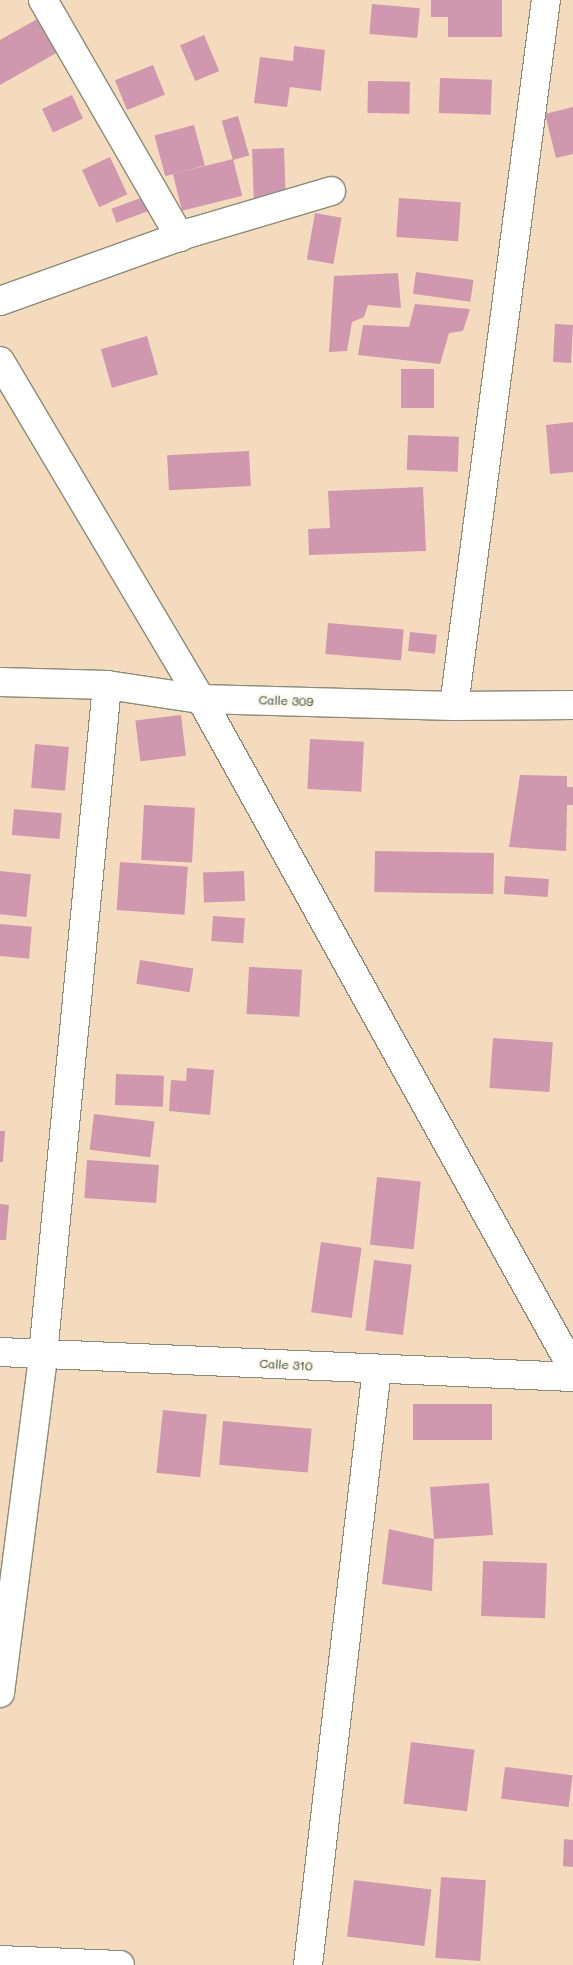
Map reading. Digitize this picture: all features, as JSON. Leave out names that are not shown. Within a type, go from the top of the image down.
[{"type":"street","points":[[43,0],[180,237]]},
{"type":"street","points":[[454,706],[546,0]]},
{"type":"street","points":[[0,301],[180,237],[331,191]]},
{"type":"street","points":[[0,361],[201,699],[573,1369]]},
{"type":"street","name":"Calle 309","points":[[0,682],[107,685],[201,699],[454,706],[573,705]]},
{"type":"street","points":[[0,1694],[42,1355],[107,685]]},
{"type":"street","name":"Calle 310","points":[[0,1352],[376,1370],[573,1377]]},
{"type":"street","points":[[308,1965],[376,1370]]},
{"type":"street","points":[[0,1960],[120,1965]]},
{"type":"building","points":[[431,0],[502,0],[502,37],[448,37],[448,17],[431,17]]},
{"type":"building","points":[[372,4],[420,8],[417,38],[369,34]]},
{"type":"building","points":[[39,18],[58,52],[0,85],[0,40]]},
{"type":"building","points":[[204,35],[219,71],[195,81],[180,45]]},
{"type":"building","points":[[294,46],[325,50],[321,91],[290,87],[287,107],[254,103],[260,57],[293,61]]},
{"type":"building","points":[[153,65],[165,95],[127,110],[115,80]]},
{"type":"building","points":[[440,78],[492,80],[491,115],[439,113]]},
{"type":"building","points":[[368,81],[410,82],[409,114],[367,113]]},
{"type":"building","points":[[72,95],[83,119],[53,133],[42,109]]},
{"type":"building","points":[[573,107],[573,154],[556,158],[545,114]]},
{"type":"building","points":[[238,116],[249,155],[233,160],[222,121]]},
{"type":"building","points":[[194,125],[205,166],[165,176],[154,136]]},
{"type":"building","points":[[284,148],[286,199],[254,200],[252,149]]},
{"type":"building","points":[[110,157],[127,194],[99,207],[82,170]]},
{"type":"building","points":[[233,159],[242,196],[182,211],[173,174]]},
{"type":"building","points":[[149,195],[154,209],[117,223],[111,209]]},
{"type":"building","points":[[399,198],[461,202],[458,241],[396,237]]},
{"type":"building","points":[[315,213],[342,218],[333,264],[307,259]]},
{"type":"building","points":[[416,272],[473,280],[470,302],[413,294]]},
{"type":"building","points":[[398,273],[401,308],[368,305],[364,317],[352,322],[347,351],[329,352],[334,276]]},
{"type":"building","points":[[415,304],[470,309],[463,331],[449,333],[440,364],[358,355],[363,325],[409,327]]},
{"type":"building","points":[[555,324],[573,325],[571,363],[553,362]]},
{"type":"building","points":[[147,336],[158,374],[112,388],[101,349]]},
{"type":"building","points":[[401,369],[434,369],[434,408],[401,408]]},
{"type":"building","points":[[573,422],[573,472],[550,474],[546,425]]},
{"type":"building","points":[[408,435],[459,437],[458,472],[407,470]]},
{"type":"building","points":[[249,451],[251,486],[169,490],[167,455]]},
{"type":"building","points":[[423,487],[426,551],[309,555],[308,529],[330,528],[328,491]]},
{"type":"building","points":[[328,623],[404,630],[401,661],[325,654]]},
{"type":"building","points":[[410,632],[437,635],[435,654],[408,651]]},
{"type":"building","points":[[181,715],[186,756],[140,761],[135,721]]},
{"type":"building","points":[[310,739],[364,742],[361,792],[307,789]]},
{"type":"building","points":[[35,744],[69,747],[65,791],[31,788]]},
{"type":"building","points":[[520,775],[567,776],[567,787],[573,787],[573,805],[567,805],[566,851],[509,847]]},
{"type":"building","points":[[144,805],[195,808],[192,863],[141,860]]},
{"type":"building","points":[[14,809],[62,813],[60,839],[12,835]]},
{"type":"building","points":[[375,851],[494,853],[493,894],[374,892]]},
{"type":"building","points":[[120,862],[188,867],[184,915],[117,910]]},
{"type":"building","points":[[0,871],[31,874],[26,917],[0,914]]},
{"type":"building","points":[[244,871],[245,901],[204,902],[203,872]]},
{"type":"building","points":[[505,876],[549,879],[548,897],[504,894]]},
{"type":"building","points":[[213,916],[245,918],[243,943],[211,941]]},
{"type":"building","points":[[0,924],[32,927],[29,959],[0,956]]},
{"type":"building","points":[[140,960],[193,968],[190,992],[136,984]]},
{"type":"building","points":[[249,967],[302,970],[299,1017],[247,1014]]},
{"type":"building","points":[[493,1038],[553,1042],[549,1092],[490,1088]]},
{"type":"building","points":[[187,1068],[214,1070],[210,1115],[169,1111],[171,1080],[186,1081]]},
{"type":"building","points":[[116,1074],[164,1076],[163,1107],[115,1105]]},
{"type":"building","points":[[94,1114],[155,1121],[150,1157],[90,1150]]},
{"type":"building","points":[[0,1131],[5,1131],[3,1162],[0,1162]]},
{"type":"building","points":[[87,1160],[159,1165],[156,1203],[84,1198]]},
{"type":"building","points":[[377,1177],[421,1182],[414,1249],[370,1245]]},
{"type":"building","points":[[0,1204],[9,1205],[6,1240],[0,1240]]},
{"type":"building","points":[[321,1242],[362,1248],[352,1318],[311,1312]]},
{"type":"building","points":[[374,1260],[412,1265],[403,1335],[365,1330]]},
{"type":"building","points":[[413,1404],[492,1404],[492,1440],[413,1440]]},
{"type":"building","points":[[163,1410],[207,1415],[200,1477],[156,1473]]},
{"type":"building","points":[[223,1421],[312,1429],[308,1473],[219,1465]]},
{"type":"building","points":[[489,1483],[493,1535],[434,1539],[430,1487]]},
{"type":"building","points":[[389,1529],[434,1539],[432,1591],[382,1584]]},
{"type":"building","points":[[483,1561],[547,1563],[545,1618],[481,1616]]},
{"type":"building","points":[[411,1742],[475,1750],[467,1811],[403,1804]]},
{"type":"building","points":[[505,1767],[572,1775],[569,1807],[501,1799]]},
{"type":"building","points":[[564,1839],[573,1840],[573,1867],[563,1866]]},
{"type":"building","points":[[441,1877],[486,1880],[480,1961],[435,1958]]},
{"type":"building","points":[[354,1880],[431,1890],[424,1946],[347,1937]]}]
